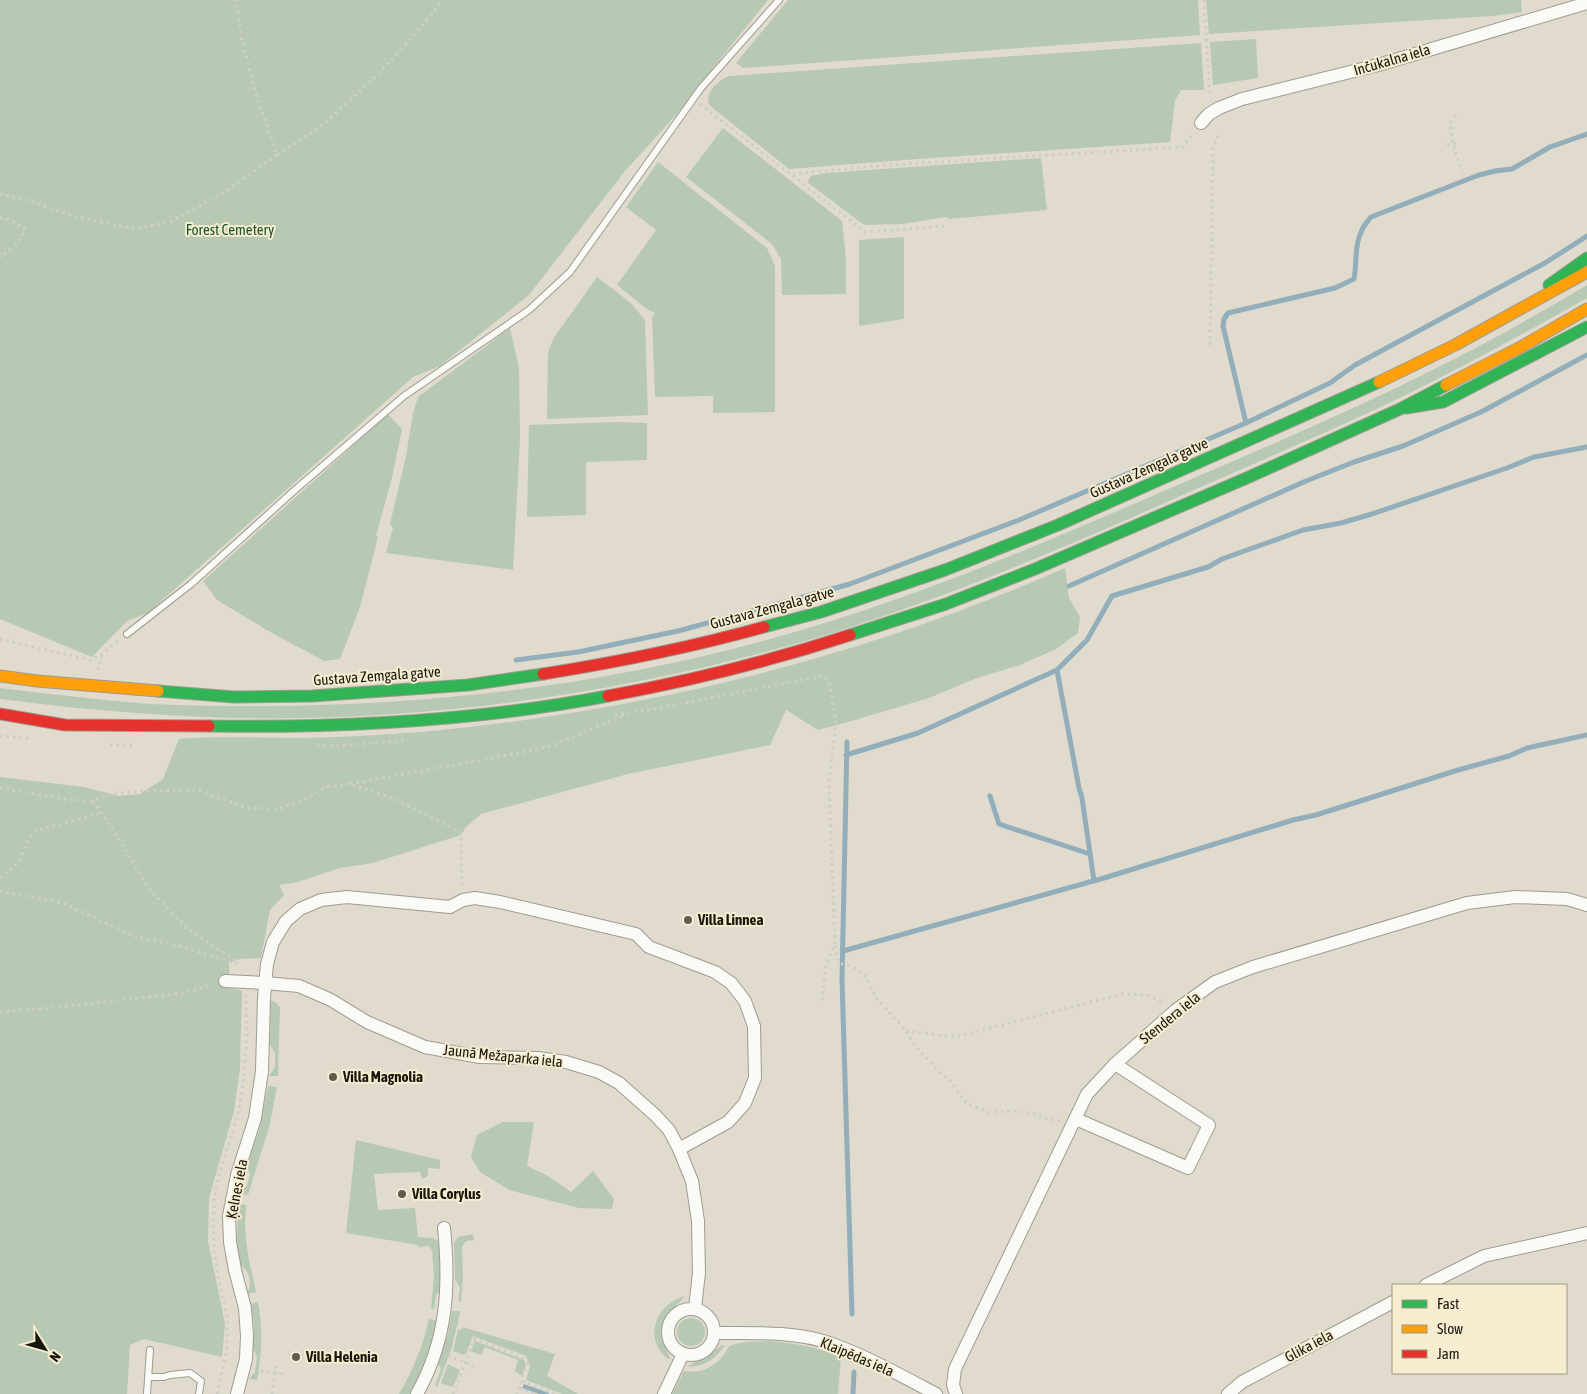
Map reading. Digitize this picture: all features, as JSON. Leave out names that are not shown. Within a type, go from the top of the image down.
[{"type":"main road","name":"Gustava Zemgala gatve","points":[[1498,320],[1587,258]]},
{"type":"main road","name":"Gustava Zemgala gatve","points":[[0,676],[234,697],[382,692],[468,685],[600,665],[729,637],[821,612],[946,570],[1058,525],[1355,393],[1455,345],[1587,272]]},
{"type":"main road","points":[[0,723],[263,727],[362,724],[474,716],[568,704],[652,688],[790,655],[946,604],[1035,569],[1240,481],[1400,409],[1519,348],[1587,309]]},
{"type":"main road","points":[[1400,409],[1443,402],[1587,327]]},
{"type":"main road","points":[[10,666],[95,686]]},
{"type":"main road","points":[[0,714],[65,725]]},
{"type":"street","name":"Inčukalna iela","points":[[1201,123],[1212,113],[1242,99],[1378,65],[1587,3]]},
{"type":"street","name":"Ķelnes iela","points":[[238,1394],[246,1359],[247,1336],[245,1308],[234,1270],[229,1216],[237,1175],[255,1118],[262,1071],[265,982],[272,942],[286,921],[300,909],[321,900],[348,897],[450,907],[463,900],[475,898],[500,902],[636,934],[649,947],[715,972],[731,983],[745,1001],[754,1026],[755,1078],[745,1103],[728,1122],[680,1149]]},
{"type":"street","name":"Stendera iela","points":[[956,1394],[952,1385],[955,1369],[1088,1094],[1115,1064],[1176,1010],[1215,982],[1253,967],[1467,903],[1515,897],[1567,899],[1587,905]]},
{"type":"street","name":"Jaunā Mežaparka iela","points":[[225,981],[265,982],[299,986],[331,1000],[367,1022],[425,1047],[480,1057],[538,1058],[566,1062],[599,1072],[619,1083],[656,1115],[669,1130],[680,1149],[692,1181],[698,1221],[699,1272],[695,1308]]},
{"type":"street","points":[[1076,1119],[1188,1168],[1209,1125],[1115,1064]]},
{"type":"street","points":[[417,1394],[436,1352],[444,1317],[447,1284],[444,1228]]},
{"type":"street","points":[[1428,1284],[1484,1256],[1587,1233]]},
{"type":"street","name":"Glika iela","points":[[1228,1394],[1242,1382],[1392,1303]]},
{"type":"street","points":[[695,1308],[706,1313],[713,1322],[715,1333],[712,1344],[704,1352],[693,1355],[683,1354],[673,1346],[668,1336],[669,1325],[674,1315],[684,1309],[695,1308]]},
{"type":"street","name":"Klaipēdas iela","points":[[715,1333],[799,1336],[831,1344],[874,1362],[936,1394]]},
{"type":"street","points":[[664,1394],[683,1354]]},
{"type":"lane","points":[[127,634],[191,584],[296,489],[404,396],[529,310],[570,272],[694,99],[779,0]]},
{"type":"lane","points":[[147,1394],[150,1350]]},
{"type":"lane","points":[[148,1377],[164,1377],[190,1373],[201,1380],[199,1394]]},
{"type":"path","points":[[236,0],[241,36],[254,88],[277,155]]},
{"type":"path","points":[[0,194],[30,201],[77,217],[135,229],[170,222],[220,195],[321,126],[360,91],[422,27],[442,0]]},
{"type":"path","points":[[1204,0],[1212,113]]},
{"type":"path","points":[[694,99],[865,232],[944,226]]},
{"type":"path","points":[[1456,116],[1450,123],[1453,144],[1462,172]]},
{"type":"path","points":[[793,176],[802,173],[886,165],[1183,147],[1201,123]]},
{"type":"path","points":[[1210,345],[1213,149],[1219,133]]},
{"type":"path","points":[[1447,145],[1459,142]]},
{"type":"path","points":[[0,218],[11,220],[25,229],[17,244],[0,257]]},
{"type":"path","points":[[0,639],[90,660],[102,654],[127,634]]},
{"type":"path","points":[[613,715],[823,676],[829,681],[836,722],[829,781],[835,944],[839,964],[854,967],[865,976],[877,999],[940,1073],[949,1079],[966,1103],[988,1112],[1015,1111],[1034,1114],[1048,1119],[1064,1121],[1076,1119]]},
{"type":"path","points":[[0,788],[70,800],[93,801],[110,794],[139,791],[199,790],[246,808],[278,809],[307,798],[326,787],[476,761],[548,746],[631,712]]},
{"type":"path","points":[[0,736],[34,739]]},
{"type":"path","points":[[310,745],[340,746],[415,740]]},
{"type":"path","points":[[107,745],[145,744]]},
{"type":"path","points":[[349,784],[395,799],[461,833],[463,900]]},
{"type":"path","points":[[0,891],[63,903],[134,936],[182,947],[241,965],[187,928],[148,888],[118,837],[93,801]]},
{"type":"path","points":[[0,878],[20,862],[27,842],[36,831],[101,813]]},
{"type":"path","points":[[822,1002],[826,964],[835,944]]},
{"type":"path","points":[[0,1012],[184,993],[225,981]]},
{"type":"path","points":[[906,1031],[956,1037],[1122,994],[1148,995],[1176,1010]]},
{"type":"path","points":[[453,1394],[474,1339],[522,1357],[525,1360],[527,1364],[517,1394]]},
{"type":"path","points":[[436,1352],[474,1366]]},
{"type":"path","points":[[272,1394],[276,1365]]},
{"type":"path","points":[[261,1371],[284,1374]]},
{"type":"path","points":[[522,1380],[556,1394]]},
{"type":"path","points":[[519,1388],[534,1394]]},
{"type":"green space","name":"Forest Cemetery","points":[[0,0],[768,0],[678,113],[625,171],[529,295],[440,366],[413,377],[148,613],[127,621],[92,657],[0,619]]},
{"type":"green space","points":[[788,0],[1198,0],[1200,35],[743,68],[736,63]]},
{"type":"green space","points":[[1206,0],[1521,0],[1522,12],[1492,16],[1209,34]]},
{"type":"green space","points":[[1256,39],[1258,78],[1213,85],[1210,42]]},
{"type":"green space","points":[[1201,43],[1204,90],[1181,90],[1175,101],[1170,142],[789,169],[709,105],[708,100],[713,87],[729,76]]},
{"type":"green space","points":[[723,128],[842,221],[846,258],[846,294],[782,295],[781,259],[772,244],[686,177]]},
{"type":"green space","points":[[1041,158],[1047,210],[949,219],[946,217],[902,224],[864,225],[807,182],[811,176],[825,173]]},
{"type":"green space","points":[[658,162],[767,248],[775,266],[775,412],[713,413],[713,396],[655,397],[652,318],[655,313],[648,310],[617,285],[656,230],[626,207]]},
{"type":"green space","points":[[904,237],[904,319],[859,326],[859,240]]},
{"type":"green space","points":[[597,277],[631,303],[645,320],[648,415],[547,419],[548,353],[553,339]]},
{"type":"green space","points":[[1587,285],[1587,298],[1521,335],[1410,393],[1281,452],[1056,550],[957,590],[856,625],[736,660],[594,690],[522,701],[378,715],[306,718],[176,716],[0,699],[0,688],[112,701],[179,705],[336,705],[404,701],[539,687],[673,663],[739,647],[805,629],[899,599],[1083,526],[1291,436],[1408,382],[1498,336]]},
{"type":"green space","points":[[510,328],[519,368],[520,439],[513,570],[386,553],[393,528],[390,524],[418,397]]},
{"type":"green space","points":[[388,414],[402,429],[392,478],[376,536],[378,537],[360,607],[340,659],[324,661],[217,600],[203,581]]},
{"type":"green space","points":[[647,423],[647,460],[586,462],[586,515],[527,517],[529,425]]},
{"type":"green space","points":[[1065,568],[1069,598],[1080,617],[1078,633],[1056,649],[1020,665],[977,678],[929,698],[818,730],[786,710],[770,745],[628,774],[481,814],[466,827],[461,835],[373,863],[340,868],[298,882],[279,885],[284,895],[270,910],[261,958],[239,959],[229,963],[230,988],[242,991],[240,1068],[234,1111],[209,1198],[208,1241],[225,1324],[222,1357],[144,1339],[130,1345],[127,1394],[0,1394],[0,777],[84,787],[119,796],[140,794],[163,779],[179,739],[227,737],[307,738],[421,732],[587,711],[669,695],[750,676],[910,629],[988,600]]},
{"type":"green space","points":[[271,1001],[280,1007],[278,1076],[269,1076],[275,1067],[275,1053],[270,1045]]},
{"type":"green space","points":[[268,1086],[277,1087],[270,1124],[248,1195],[239,1193],[247,1186],[250,1174],[247,1166],[259,1130]]},
{"type":"green space","points":[[503,1122],[534,1122],[527,1166],[548,1176],[571,1192],[593,1171],[614,1199],[612,1209],[579,1208],[509,1190],[480,1172],[471,1157],[477,1135]]},
{"type":"green space","points":[[356,1140],[440,1160],[440,1169],[428,1168],[428,1175],[425,1178],[422,1178],[420,1172],[374,1174],[378,1210],[415,1208],[418,1237],[433,1238],[440,1243],[442,1289],[436,1295],[434,1309],[431,1309],[434,1277],[432,1250],[428,1246],[418,1247],[418,1245],[346,1233]]},
{"type":"green space","points":[[238,1203],[246,1205],[246,1239],[256,1292],[247,1294],[250,1278],[247,1271],[241,1265],[237,1243]]},
{"type":"green space","points":[[473,1234],[474,1240],[466,1241],[462,1247],[463,1278],[461,1302],[458,1301],[460,1288],[455,1279],[454,1243],[458,1237]]},
{"type":"green space","points":[[685,1296],[668,1314],[662,1324],[662,1336],[670,1360],[661,1352],[656,1343],[656,1324],[666,1307],[675,1300]]},
{"type":"green space","points":[[258,1302],[261,1321],[261,1341],[257,1380],[249,1379],[255,1372],[257,1356],[253,1349],[254,1325],[251,1304]]},
{"type":"green space","points":[[452,1311],[460,1311],[460,1314],[451,1350],[437,1387],[435,1385],[441,1369],[438,1363],[448,1334]]},
{"type":"green space","points":[[691,1318],[701,1322],[705,1332],[701,1342],[691,1346],[681,1342],[677,1332],[681,1322]]},
{"type":"green space","points":[[429,1319],[438,1321],[425,1362],[410,1394],[399,1394],[417,1358]]},
{"type":"green space","points":[[462,1327],[555,1354],[547,1376],[578,1394],[562,1394],[526,1380],[530,1366],[526,1356],[473,1336],[464,1355],[453,1351],[458,1329],[461,1330]]},
{"type":"green space","points":[[475,1341],[524,1360],[526,1365],[522,1376],[515,1371],[518,1360],[485,1347],[481,1355],[471,1351]]},
{"type":"green space","points":[[768,1341],[805,1346],[841,1356],[838,1394],[672,1394],[684,1371],[702,1370],[712,1366],[732,1345],[745,1342]]},
{"type":"green space","points":[[722,1345],[725,1345],[709,1361],[699,1366],[687,1367],[704,1358]]},
{"type":"green space","points":[[448,1364],[460,1370],[454,1385],[451,1387],[441,1383]]},
{"type":"water","points":[[524,1384],[549,1394],[539,1394],[522,1388]]},
{"type":"waterway","points":[[1246,423],[1223,326],[1224,319],[1228,313],[1335,288],[1354,279],[1359,236],[1371,217],[1479,175],[1512,169],[1550,147],[1587,134]]},
{"type":"waterway","points":[[516,660],[578,652],[678,631],[850,584],[1019,520],[1246,423],[1330,383],[1355,365],[1545,263],[1587,236]]},
{"type":"waterway","points":[[1069,586],[1306,481],[1354,462],[1403,446],[1481,412],[1587,355]]},
{"type":"waterway","points":[[846,755],[918,733],[1057,670],[1087,640],[1112,596],[1208,567],[1222,559],[1303,530],[1341,523],[1372,514],[1534,457],[1587,447]]},
{"type":"waterway","points":[[1057,670],[1082,798],[1094,881]]},
{"type":"waterway","points":[[843,951],[1104,878],[1509,756],[1527,748],[1587,735]]},
{"type":"waterway","points":[[847,742],[842,979],[852,1314]]},
{"type":"waterway","points":[[990,796],[999,824],[1090,854]]},
{"type":"waterway","points":[[853,1394],[854,1372]]},
{"type":"traffic: fast","points":[[1549,285],[1587,258]]},
{"type":"traffic: fast","points":[[1406,408],[1443,402],[1587,327]]},
{"type":"traffic: fast","points":[[764,627],[821,612],[945,570],[1058,525],[1379,382]]},
{"type":"traffic: fast","points":[[850,635],[946,604],[1035,569],[1249,477],[1400,409],[1446,385]]},
{"type":"traffic: fast","points":[[158,691],[234,697],[312,696],[468,685],[543,674]]},
{"type":"traffic: fast","points":[[209,726],[309,726],[410,721],[509,712],[608,696]]},
{"type":"traffic: slow","points":[[1379,382],[1455,345],[1587,272]]},
{"type":"traffic: slow","points":[[1446,385],[1519,348],[1587,309]]},
{"type":"traffic: slow","points":[[0,676],[158,691]]},
{"type":"traffic: jam","points":[[543,674],[655,654],[764,627]]},
{"type":"traffic: jam","points":[[608,696],[730,670],[850,635]]},
{"type":"traffic: jam","points":[[0,714],[65,725],[209,726]]},
{"type":"place","name":"Villa Linnea","points":[[688,920]]},
{"type":"place","name":"Villa Magnolia","points":[[333,1077]]},
{"type":"place","name":"Villa Corylus","points":[[402,1194]]},
{"type":"place","name":"Villa Helenia","points":[[296,1357]]}]
